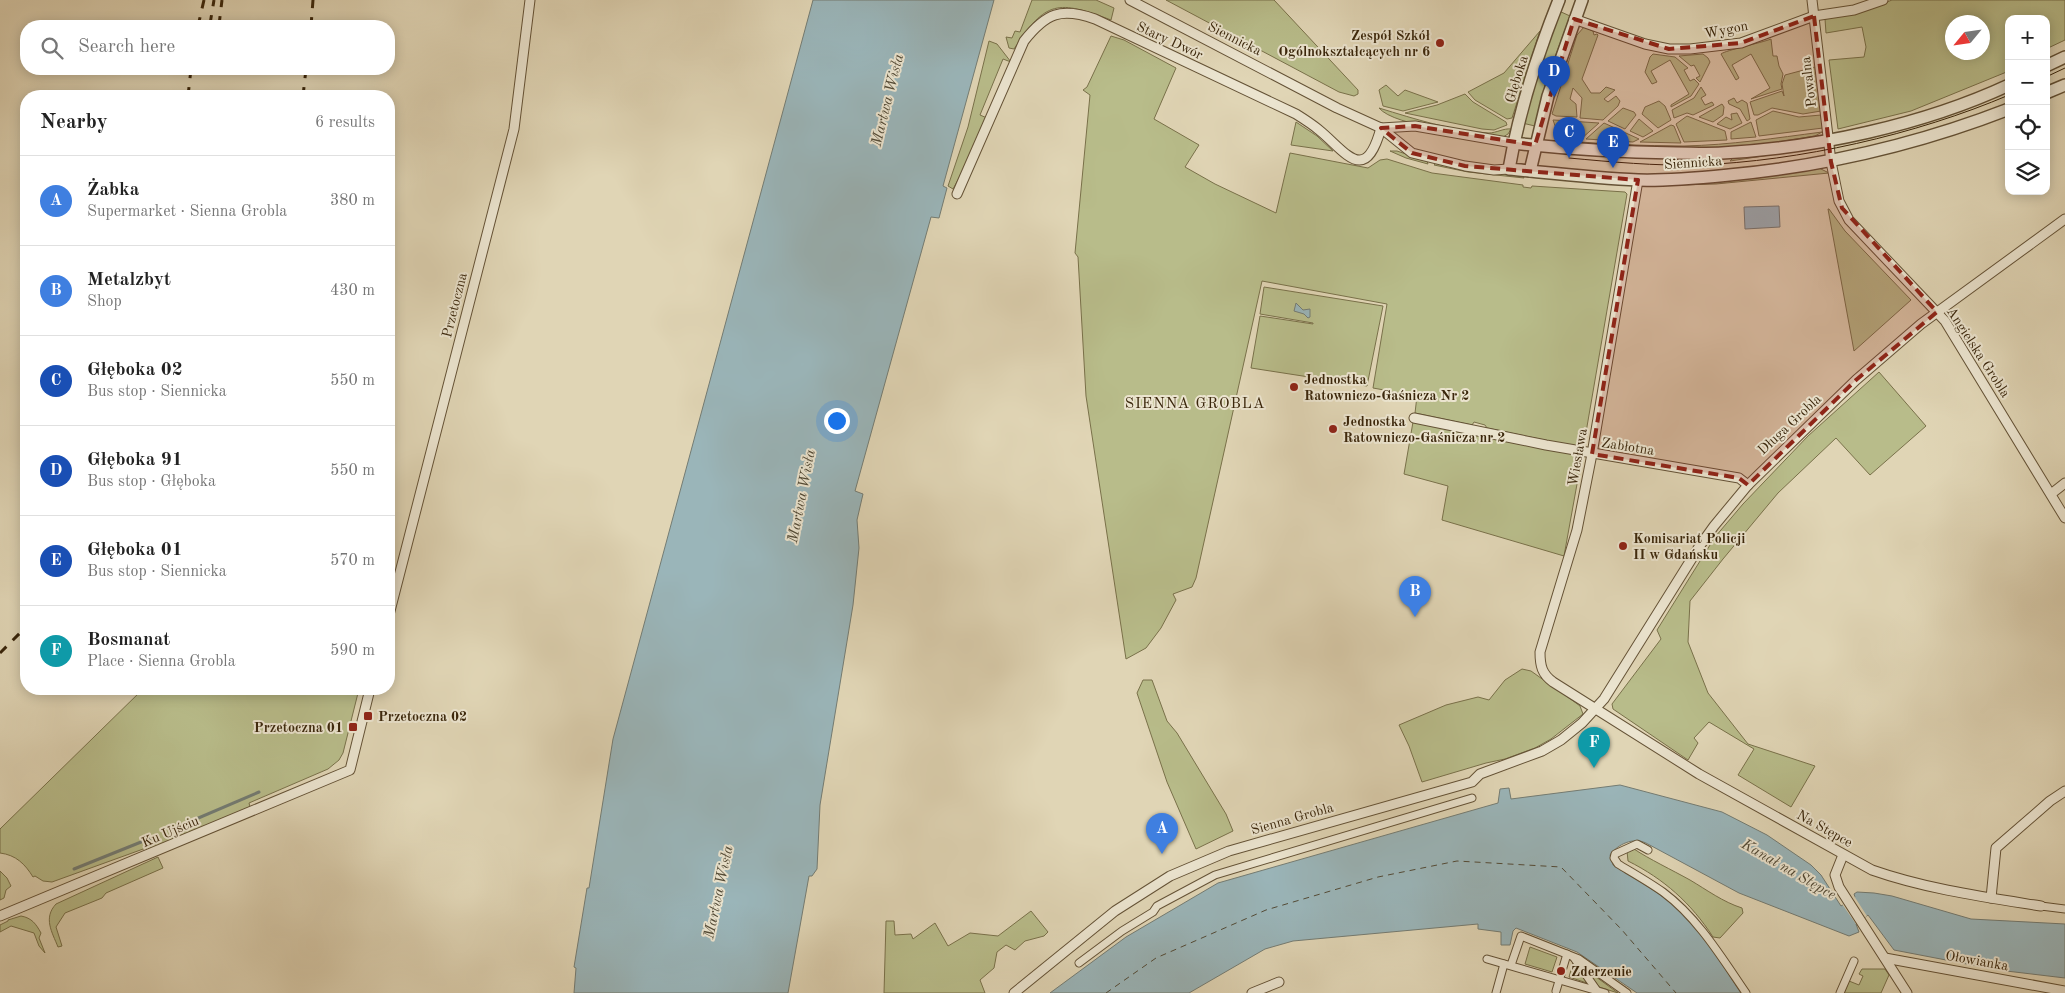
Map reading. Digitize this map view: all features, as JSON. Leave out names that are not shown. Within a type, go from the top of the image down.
[{"type":"street","name":"Przetoczna","points":[[395,592],[514,129],[530,0]]},
{"type":"street","name":"Powalna","points":[[1812,0],[1831,162]]},
{"type":"street","name":"Wygon","points":[[1578,9],[1645,44],[1669,49],[1713,47],[1741,43],[1814,16],[1854,10],[1883,0]]},
{"type":"street","points":[[1530,171],[1548,96],[1578,9],[1559,1]]},
{"type":"street","name":"Głęboka","points":[[1509,169],[1513,143],[1536,64],[1559,1]]},
{"type":"street","name":"Siennicka","points":[[1134,2],[1337,108],[1381,128],[1412,153],[1465,166],[1494,170],[1509,169],[1638,180],[1736,174],[1831,162],[1906,144],[2005,110]]},
{"type":"street","name":"Stary Dwór","points":[[957,194],[1024,41],[1033,29],[1044,20],[1065,12],[1078,13],[1095,19],[1296,114],[1318,129],[1345,156],[1362,159],[1370,155],[1376,146],[1381,128]]},
{"type":"street","points":[[2050,64],[2065,57]]},
{"type":"street","points":[[2050,91],[2065,85]]},
{"type":"street","name":"Siennicka","points":[[1381,128],[1415,126],[1535,146],[1641,152],[1721,153],[1828,139],[1908,121],[2005,87]]},
{"type":"street","name":"Angielska Grobla","points":[[1831,162],[1839,201],[1849,220],[1951,329],[2065,518]]},
{"type":"street","name":"Wiesława","points":[[1596,709],[1546,676],[1540,663],[1540,652],[1577,530],[1592,454],[1638,180]]},
{"type":"street","name":"Długa Grobla","points":[[1596,709],[1627,664],[1699,547],[1748,484],[1856,380],[1937,312],[2065,219]]},
{"type":"street","name":"Zabłotna","points":[[1414,418],[1592,454],[1739,478],[1748,484]]},
{"type":"street","points":[[2051,494],[2065,483]]},
{"type":"street","name":"Ku Ujściu","points":[[0,916],[350,770],[369,695]]},
{"type":"street","name":"Na Stępce","points":[[1596,709],[1699,774],[1872,870],[1895,878],[1991,898],[2065,909]]},
{"type":"street","name":"Sienna Grobla","points":[[1014,993],[1115,911],[1170,876],[1229,851],[1472,782],[1480,774],[1523,759],[1556,743],[1582,724],[1596,709]]},
{"type":"street","points":[[1991,898],[1996,848],[2050,801],[2065,791]]},
{"type":"street","points":[[1078,963],[1122,931],[1153,912],[1157,906],[1215,875],[1472,798]]},
{"type":"street","points":[[1648,850],[1637,844],[1618,851],[1614,858],[1618,864],[1663,892],[1682,909],[1714,947],[1746,993]]},
{"type":"street","points":[[1843,855],[1836,875],[1839,887],[1862,920],[1907,993]]},
{"type":"street","points":[[1496,993],[1507,964],[1521,936],[1570,955],[1627,993]]},
{"type":"street","points":[[1556,991],[1570,955]]},
{"type":"street","points":[[1570,955],[1601,992]]},
{"type":"street","name":"Ołowianka","points":[[1885,958],[2065,991]]},
{"type":"street","points":[[1487,959],[1601,992]]},
{"type":"street","points":[[1840,993],[1854,961]]},
{"type":"street","points":[[1252,993],[1279,982]]},
{"type":"highlighted area","points":[[1814,16],[1831,162],[1842,208],[1937,312],[1856,380],[1748,485],[1739,478],[1592,454],[1638,180],[1465,166],[1412,153],[1381,128],[1415,126],[1535,145],[1574,19],[1669,49],[1741,43]]},
{"type":"green space","points":[[1032,0],[1096,0],[1114,8],[1111,20],[1078,9],[1065,7],[1055,9],[1045,13],[1035,21],[1014,49],[1009,48],[1006,37],[1012,38],[1015,31],[1020,32]]},
{"type":"green space","points":[[1166,0],[1274,0],[1358,90],[1358,94],[1354,96],[1339,92]]},
{"type":"green space","points":[[1892,0],[2065,0],[2065,40],[2050,47],[2050,15],[2005,15],[2005,73],[1911,111],[1838,129],[1829,60],[1864,57],[1866,47],[1862,27],[1826,33],[1825,19],[1874,7]]},
{"type":"green space","points":[[1559,11],[1570,16],[1546,82],[1535,126],[1522,123]]},
{"type":"green space","points":[[1584,27],[1593,31],[1594,35],[1598,35],[1582,79],[1591,93],[1600,93],[1606,87],[1615,90],[1604,99],[1608,102],[1616,96],[1620,101],[1618,106],[1603,120],[1580,118],[1582,98],[1573,88],[1570,99],[1576,104],[1577,117],[1556,116],[1552,114],[1577,35]]},
{"type":"green space","points":[[1540,31],[1512,118],[1507,119],[1475,100],[1468,92],[1504,73]]},
{"type":"green space","points":[[1111,36],[1124,40],[1176,68],[1154,119],[1199,145],[1185,167],[1215,184],[1276,213],[1290,153],[1368,168],[1380,160],[1387,159],[1432,173],[1523,185],[1523,187],[1531,188],[1532,186],[1625,192],[1627,194],[1584,444],[1578,447],[1487,428],[1485,425],[1474,422],[1472,425],[1415,413],[1417,396],[1373,388],[1387,304],[1262,281],[1196,578],[1192,587],[1173,594],[1176,600],[1161,628],[1146,648],[1126,659],[1086,396],[1078,257],[1075,253],[1090,95],[1083,90],[1087,87]]},
{"type":"green space","points":[[1771,39],[1773,56],[1777,56],[1783,74],[1782,89],[1751,99],[1770,88],[1751,54],[1732,65],[1739,78],[1736,80],[1721,54]]},
{"type":"green space","points":[[989,41],[997,44],[1011,62],[1003,59],[980,115],[987,118],[953,189],[948,186],[968,127]]},
{"type":"green space","points":[[1653,54],[1675,57],[1688,68],[1684,70],[1690,81],[1694,79],[1699,84],[1691,96],[1671,107],[1671,105],[1689,94],[1670,60],[1651,71],[1657,82],[1652,84],[1645,72],[1650,57]]},
{"type":"green space","points":[[1703,54],[1710,62],[1700,82],[1696,78],[1700,76],[1694,65],[1691,66],[1679,56]]},
{"type":"green space","points":[[1815,67],[1821,111],[1803,114],[1772,108],[1754,115],[1750,102],[1782,91],[1784,96],[1782,84],[1785,75]]},
{"type":"green space","points":[[1386,85],[1398,96],[1405,90],[1438,102],[1403,111],[1383,106],[1379,90]]},
{"type":"green space","points":[[1701,87],[1706,95],[1701,98],[1705,105],[1712,102],[1714,105],[1693,115],[1687,113],[1674,118],[1672,110],[1694,98]]},
{"type":"green space","points":[[1465,94],[1473,102],[1506,122],[1507,125],[1494,130],[1482,129],[1405,113],[1437,105]]},
{"type":"green space","points":[[1734,98],[1737,103],[1742,100],[1747,103],[1750,119],[1747,121],[1740,109],[1729,104],[1728,101]]},
{"type":"green space","points":[[1659,101],[1665,106],[1671,120],[1658,128],[1642,114],[1645,107]]},
{"type":"green space","points":[[1722,104],[1724,107],[1723,115],[1713,122],[1699,117]]},
{"type":"green space","points":[[1379,108],[1461,130],[1489,133],[1511,129],[1503,137],[1457,132],[1401,120],[1388,115]]},
{"type":"green space","points":[[1623,108],[1634,112],[1636,115],[1625,129],[1608,121]]},
{"type":"green space","points":[[1773,111],[1799,117],[1821,115],[1823,128],[1759,136],[1756,120]]},
{"type":"green space","points":[[1737,113],[1742,123],[1730,129],[1717,124],[1726,117],[1732,120],[1731,114]]},
{"type":"green space","points":[[1687,116],[1725,131],[1727,140],[1684,142],[1676,124]]},
{"type":"green space","points":[[1639,119],[1653,131],[1643,137],[1630,131]]},
{"type":"green space","points":[[1553,120],[1599,123],[1581,139],[1576,138],[1578,127],[1570,127],[1570,138],[1559,137]]},
{"type":"green space","points":[[1296,122],[1317,136],[1333,151],[1291,145]]},
{"type":"green space","points":[[1751,122],[1756,137],[1731,139],[1731,132]]},
{"type":"green space","points":[[1604,123],[1639,139],[1633,142],[1586,139]]},
{"type":"green space","points":[[1671,125],[1674,126],[1681,143],[1640,142]]},
{"type":"green space","points":[[1822,132],[1815,136],[1747,147],[1693,150],[1563,144],[1566,141],[1684,146],[1753,141]]},
{"type":"green space","points":[[1822,147],[1730,161],[1734,157]]},
{"type":"green space","points":[[1390,151],[1397,151],[1427,161],[1428,164],[1406,158]]},
{"type":"green space","points":[[1436,163],[1522,174],[1524,178],[1468,172],[1434,165]]},
{"type":"green space","points":[[1819,168],[1829,173],[1716,184],[1643,186]]},
{"type":"green space","points":[[1828,209],[1845,231],[1911,300],[1854,351]]},
{"type":"green space","points":[[1264,287],[1383,306],[1367,386],[1251,368],[1260,316],[1313,324],[1260,314]]},
{"type":"green space","points":[[1879,372],[1926,426],[1870,475],[1836,438],[1778,493],[1690,601],[1688,642],[1708,693],[1748,744],[1815,766],[1791,807],[1738,775],[1754,749],[1709,722],[1694,738],[1698,743],[1688,760],[1613,709],[1612,704],[1661,639],[1657,630],[1715,537],[1743,504],[1808,436]]},
{"type":"green space","points":[[1413,422],[1577,454],[1581,457],[1564,556],[1442,520],[1448,486],[1404,474]]},
{"type":"green space","points":[[1522,669],[1531,671],[1576,703],[1580,706],[1583,714],[1551,739],[1535,748],[1505,759],[1422,782],[1399,725],[1446,705],[1478,697],[1489,700],[1505,680]]},
{"type":"green space","points":[[1143,680],[1152,680],[1167,721],[1177,733],[1226,814],[1233,831],[1196,849],[1167,782],[1137,693]]},
{"type":"green space","points":[[137,695],[358,695],[343,753],[339,760],[328,769],[249,803],[250,807],[147,851],[146,848],[52,882],[43,881],[35,876],[33,877],[20,861],[0,853],[0,829]]},
{"type":"green space","points":[[1634,849],[1722,899],[1742,908],[1743,913],[1720,938],[1713,937],[1695,913],[1676,893],[1628,861],[1627,851]]},
{"type":"green space","points":[[158,857],[163,868],[106,893],[102,898],[65,913],[56,927],[62,946],[58,947],[49,920],[52,909],[56,904]]},
{"type":"green space","points":[[0,871],[7,878],[11,886],[6,890],[4,898],[0,900]]},
{"type":"green space","points":[[1031,911],[1048,932],[1044,936],[1025,941],[1015,950],[1006,945],[997,952],[994,968],[980,980],[985,993],[884,993],[886,921],[894,921],[895,935],[911,934],[913,939],[935,923],[948,946],[970,933],[998,936]]},
{"type":"green space","points":[[21,916],[31,920],[41,933],[39,938],[45,953],[39,946],[34,933],[11,926],[0,932],[0,925]]},
{"type":"green space","points":[[1530,947],[1557,957],[1552,972],[1525,964]]},
{"type":"green space","points":[[1573,963],[1587,983],[1569,977]]},
{"type":"green space","points":[[1862,969],[1885,969],[1889,975],[1881,993],[1844,993],[1849,981],[1859,985],[1863,976],[1859,974]]},
{"type":"green space","points":[[1588,971],[1618,993],[1599,987]]},
{"type":"water","name":"Martwa Wisła","points":[[813,0],[994,0],[943,186],[947,188],[939,218],[931,217],[855,491],[863,494],[857,520],[859,548],[853,605],[820,805],[817,869],[812,876],[809,876],[788,993],[574,993],[576,968],[574,967],[613,739]]},
{"type":"water","points":[[1779,206],[1780,227],[1745,229],[1744,207]]},
{"type":"water","points":[[1296,303],[1303,310],[1310,309],[1310,317],[1308,318],[1304,314],[1294,311]]},
{"type":"water","name":"Kanał na Stępce","points":[[1620,785],[1722,812],[1767,835],[1811,865],[1821,875],[1841,906],[1855,897],[1854,894],[1857,892],[1874,893],[1892,896],[1971,919],[2065,924],[2065,978],[1998,970],[1894,950],[1868,915],[1856,924],[1859,932],[1849,936],[1739,893],[1646,843],[1631,841],[1621,845],[1610,855],[1613,865],[1664,897],[1688,919],[1741,993],[1637,993],[1577,952],[1516,928],[1513,931],[1510,945],[1501,945],[1501,932],[1478,929],[1478,924],[1293,941],[1265,949],[1189,993],[1050,993],[1126,937],[1218,883],[1498,803],[1500,789],[1509,788],[1511,799]]},
{"type":"pier","points":[[1854,896],[1867,916],[1856,924],[1842,904]]},
{"type":"waterway","points":[[175,828],[259,792]]},
{"type":"waterway","points":[[74,869],[156,836]]},
{"type":"ferry route","points":[[1106,993],[1156,958],[1266,910],[1378,877],[1457,861],[1561,867],[1622,930],[1676,993]]},
{"type":"tram line","points":[[2050,75],[2065,68]]},
{"type":"tram line","points":[[1569,158],[1682,165],[1776,158],[1816,152],[1896,134],[2005,97]]},
{"type":"railway","points":[[199,20],[204,0]]},
{"type":"railway","points":[[211,20],[214,0]]},
{"type":"railway","points":[[220,20],[222,0]]},
{"type":"railway","points":[[311,20],[313,0]]},
{"type":"railway","points":[[189,90],[190,75]]},
{"type":"railway","points":[[304,90],[305,75]]},
{"type":"railway","points":[[0,653],[20,633]]},
{"type":"place","name":"Zespół Szkół Ogólnokształcących nr 6","points":[[1440,43]]},
{"type":"place","name":"Głęboka 91","points":[[1554,97]]},
{"type":"place","name":"Głęboka 02","points":[[1569,158]]},
{"type":"place","name":"Głęboka 01","points":[[1613,168]]},
{"type":"place","name":"Jednostka Ratowniczo-Gaśnicza Nr 2","points":[[1294,387]]},
{"type":"place","name":"Jednostka Ratowniczo-Gaśnicza nr 2","points":[[1333,429]]},
{"type":"place","name":"Komisariat Policji II w Gdańsku","points":[[1623,546]]},
{"type":"place","name":"Metalzbyt","points":[[1415,617]]},
{"type":"place","name":"Przetoczna 02","points":[[368,716]]},
{"type":"place","name":"Przetoczna 01","points":[[353,727]]},
{"type":"place","name":"Bosmanat","points":[[1594,768]]},
{"type":"place","name":"Żabka","points":[[1162,854]]},
{"type":"place","name":"Zderzenie","points":[[1561,971]]},
{"type":"district","name":"SIENNA GROBLA","points":[[1195,403]]}]
